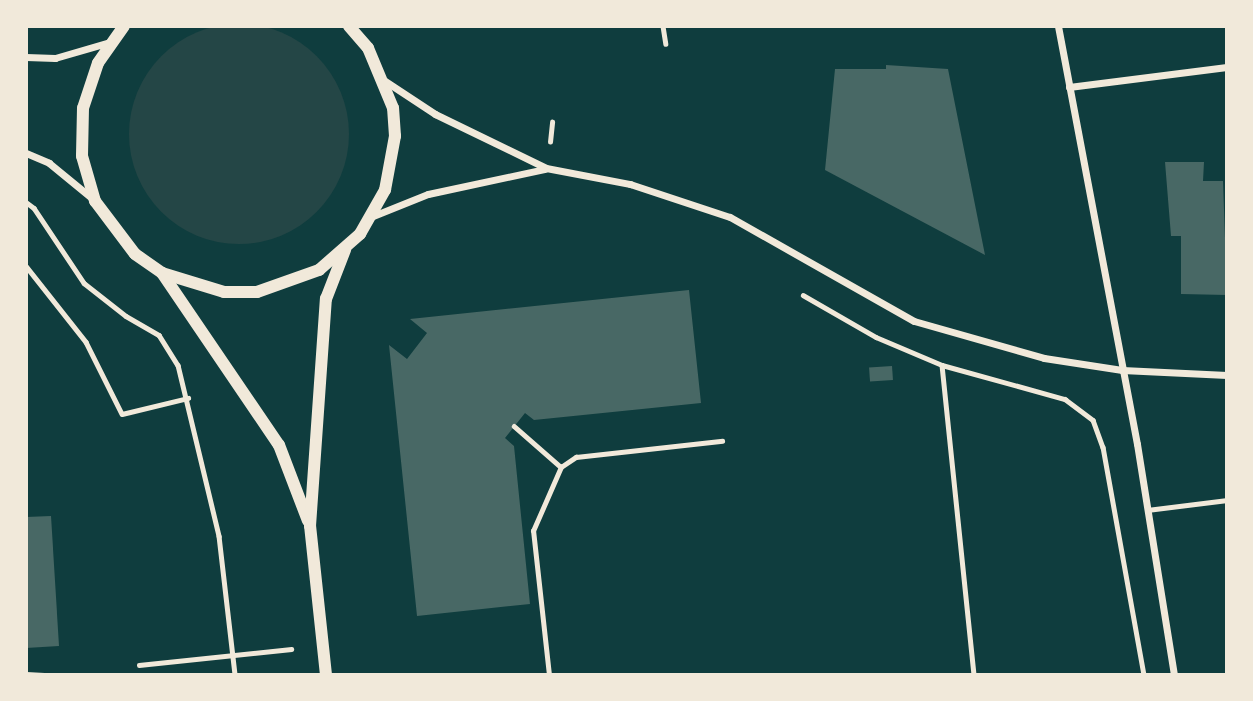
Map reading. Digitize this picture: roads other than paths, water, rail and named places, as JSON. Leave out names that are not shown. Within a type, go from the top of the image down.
[{"type":"street","points":[[95,201],[82,156],[81,131],[89,85],[110,42],[124,26]]},
{"type":"street","points":[[326,675],[310,526],[326,299],[346,250],[373,216],[385,190],[395,136],[385,81],[368,48],[349,26]]},
{"type":"street","points":[[1058,26],[1122,370],[1174,675]]},
{"type":"street","points":[[26,57],[55,58],[110,42]]},
{"type":"street","points":[[1069,87],[1227,67]]},
{"type":"street","points":[[385,81],[435,114],[546,169],[630,184],[701,204],[914,321],[1020,353],[1122,370],[1227,375]]},
{"type":"street","points":[[26,153],[49,163],[95,201],[127,246],[162,273],[279,445],[310,526]]},
{"type":"street","points":[[373,216],[428,194],[546,169]]},
{"type":"street","points":[[162,273],[224,292],[257,292],[290,284],[346,250]]},
{"type":"lane","points":[[1147,510],[1227,499]]},
{"type":"lane","points":[[26,674],[44,675]]}]
